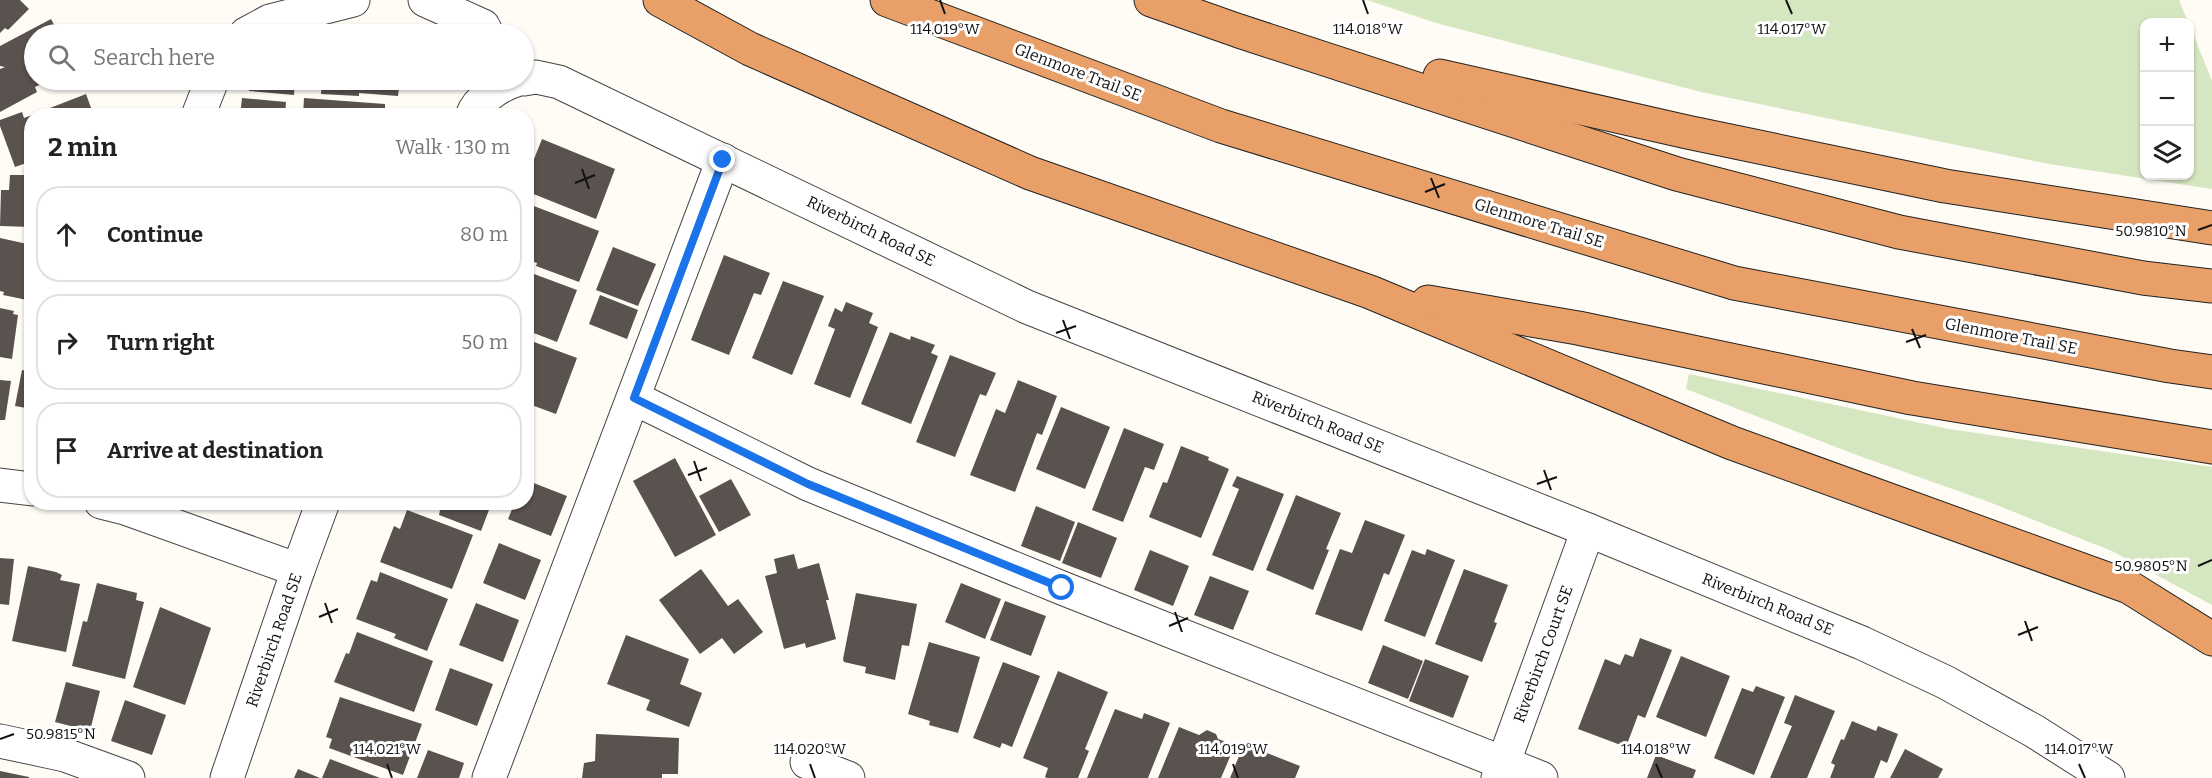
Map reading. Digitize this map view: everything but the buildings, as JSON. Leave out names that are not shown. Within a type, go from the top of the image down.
[{"type":"highway","points":[[660,0],[750,50],[1030,173],[1370,292],[1732,443],[2129,587],[2212,639]]},
{"type":"highway","name":"Glenmore Trail SE","points":[[887,0],[1221,126],[1734,283],[2212,372]]},
{"type":"highway","points":[[1151,0],[1677,174],[1899,232],[2143,278],[2212,286]]},
{"type":"highway","points":[[1239,31],[1688,132],[1945,186],[2212,228]]},
{"type":"highway","points":[[1370,292],[1578,328],[1912,398],[2212,447]]},
{"type":"street","points":[[264,24],[353,0]]},
{"type":"street","points":[[425,0],[479,24]]},
{"type":"street","name":"Riverbirch Road SE","points":[[534,77],[559,82],[1027,307],[1588,530],[1862,643],[1945,682],[2034,731],[2108,778]]},
{"type":"street","points":[[201,108],[208,90]]},
{"type":"street","points":[[476,108],[496,90]]},
{"type":"street","points":[[489,778],[723,160]]},
{"type":"street","points":[[634,398],[819,488],[1501,770],[1540,778]]},
{"type":"street","points":[[0,485],[24,488]]},
{"type":"street","points":[[131,510],[298,570]]},
{"type":"street","name":"Riverbirch Road SE","points":[[227,778],[298,570],[321,510]]},
{"type":"street","name":"Riverbirch Court SE","points":[[1501,770],[1588,530]]},
{"type":"street","points":[[0,741],[64,755],[128,778]]},
{"type":"street","points":[[807,762],[848,778]]},
{"type":"green space","points":[[1367,0],[2179,0],[2186,18],[2140,18],[2140,178],[2049,164],[1701,92],[1436,23]]},
{"type":"green space","points":[[2194,36],[2212,81],[2212,189],[2153,180],[2194,180]]},
{"type":"green space","points":[[1689,374],[1949,429],[2212,467],[2212,605],[2112,551],[1989,502],[1854,454],[1686,389]]},
{"type":"route","points":[[723,160],[634,398],[808,484],[1062,588]]}]
